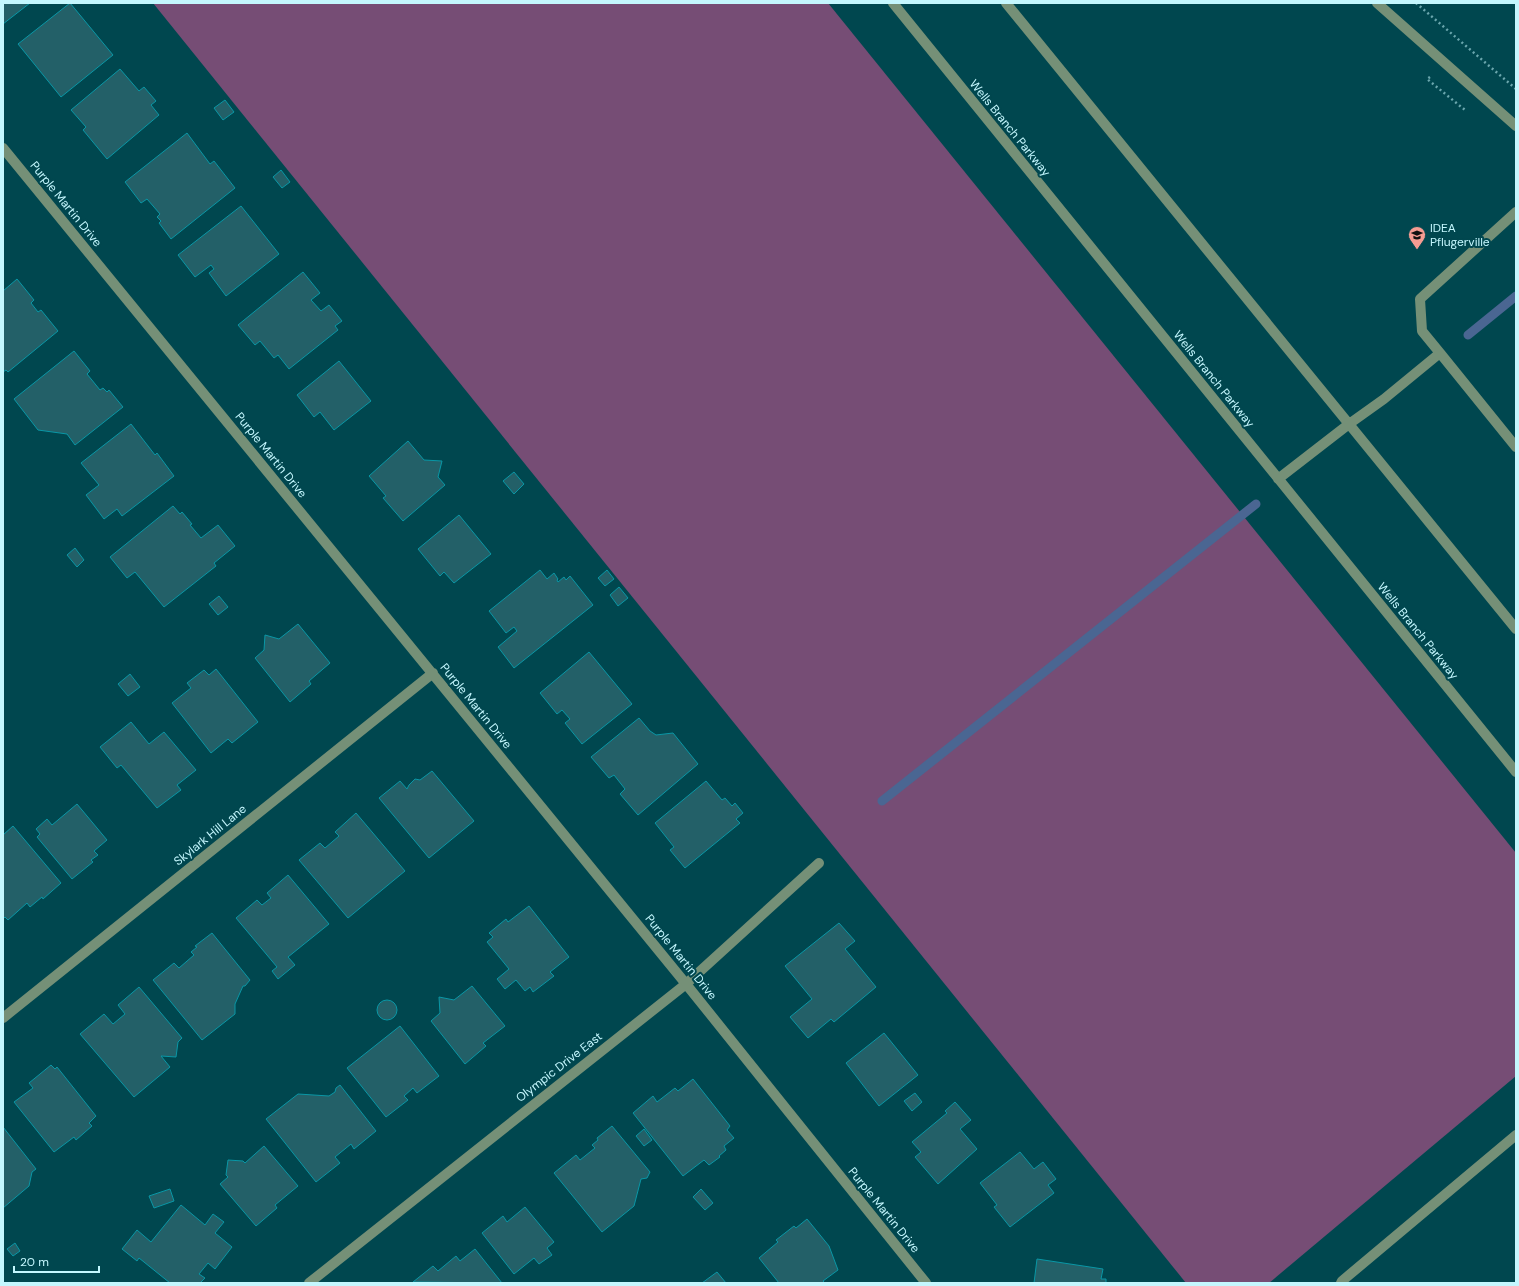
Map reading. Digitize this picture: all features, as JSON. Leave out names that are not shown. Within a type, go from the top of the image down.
[{"type":"street","name":"Wells Branch Parkway","points":[[893,3],[1516,772]]},
{"type":"street","points":[[1006,3],[1516,629]]},
{"type":"street","points":[[1377,3],[1516,126]]},
{"type":"street","name":"Purple Martin Drive","points":[[3,148],[686,984],[926,1283]]},
{"type":"street","points":[[1516,212],[1420,299],[1422,331],[1516,447]]},
{"type":"street","points":[[1278,479],[1384,399],[1440,353]]},
{"type":"street","name":"Skylark Hill Lane","points":[[3,1018],[433,673]]},
{"type":"street","name":"Olympic Drive East","points":[[309,1283],[686,984],[819,863]]},
{"type":"street","points":[[1341,1283],[1347,1276],[1516,1135]]},
{"type":"path","points":[[1416,3],[1516,89]]},
{"type":"path","points":[[1434,72],[1427,79],[1467,112]]},
{"type":"shaded area","points":[[153,3],[828,3],[1516,853],[1516,1076],[1269,1283],[1186,1283]]},
{"type":"building","points":[[3,3],[30,3],[3,24]]},
{"type":"building","points":[[70,3],[113,55],[61,97],[18,44]]},
{"type":"building","points":[[120,69],[139,91],[144,87],[156,101],[151,105],[159,115],[107,159],[83,130],[86,127],[71,110]]},
{"type":"building","points":[[225,100],[234,112],[223,120],[214,108]]},
{"type":"building","points":[[187,133],[210,164],[214,161],[235,188],[171,239],[159,223],[161,221],[157,217],[160,214],[147,199],[141,203],[125,182]]},
{"type":"building","points":[[281,170],[290,182],[282,188],[273,177]]},
{"type":"building","points":[[241,206],[279,254],[226,296],[209,273],[214,269],[211,265],[195,277],[178,255]]},
{"type":"building","points":[[303,272],[320,293],[311,300],[321,311],[329,305],[342,321],[335,326],[338,330],[289,369],[278,355],[274,358],[260,341],[255,345],[238,325]]},
{"type":"building","points":[[17,279],[34,300],[31,303],[38,312],[41,310],[58,331],[8,372],[6,370],[3,372],[3,291]]},
{"type":"building","points":[[74,351],[90,371],[87,374],[100,390],[103,388],[107,392],[109,390],[123,407],[75,445],[67,434],[38,430],[14,399]]},
{"type":"building","points":[[339,361],[371,401],[334,430],[320,412],[314,417],[297,395]]},
{"type":"building","points":[[131,424],[155,455],[157,453],[174,476],[122,516],[117,509],[104,519],[86,495],[99,485],[81,463]]},
{"type":"building","points":[[408,441],[424,460],[442,461],[438,477],[445,485],[403,521],[383,498],[386,496],[369,476]]},
{"type":"building","points":[[514,472],[524,484],[514,494],[503,481]]},
{"type":"building","points":[[173,506],[180,514],[182,512],[192,524],[190,525],[201,538],[218,525],[235,546],[214,563],[216,566],[164,607],[135,572],[127,578],[110,557]]},
{"type":"building","points":[[459,515],[491,554],[454,583],[444,572],[440,576],[418,549]]},
{"type":"building","points":[[75,548],[84,560],[77,567],[67,555]]},
{"type":"building","points":[[540,570],[547,579],[554,573],[558,579],[558,582],[564,577],[566,580],[570,576],[593,605],[514,668],[498,647],[517,631],[514,627],[506,633],[489,611]]},
{"type":"building","points":[[607,570],[614,579],[605,586],[598,578]]},
{"type":"building","points":[[619,587],[628,598],[618,606],[610,595]]},
{"type":"building","points":[[219,596],[228,607],[218,615],[209,604]]},
{"type":"building","points":[[298,624],[330,663],[309,681],[311,684],[290,702],[255,658],[264,650],[265,635],[279,639]]},
{"type":"building","points":[[589,652],[632,704],[582,744],[565,723],[570,719],[562,710],[557,714],[540,693]]},
{"type":"building","points":[[216,669],[258,722],[232,743],[228,739],[211,753],[172,703],[191,688],[187,683],[204,670],[209,675]]},
{"type":"building","points":[[130,674],[140,687],[128,696],[118,684]]},
{"type":"building","points":[[639,718],[650,731],[656,735],[673,733],[698,764],[638,815],[620,794],[625,789],[614,775],[609,778],[591,757]]},
{"type":"building","points":[[131,722],[149,744],[164,732],[196,770],[177,785],[181,790],[157,808],[121,765],[117,768],[100,747]]},
{"type":"building","points":[[432,771],[474,821],[429,858],[379,798],[400,781],[407,789],[415,779],[420,780]]},
{"type":"building","points":[[706,781],[722,800],[725,798],[732,806],[735,803],[743,813],[736,819],[740,823],[685,868],[670,850],[674,847],[655,823]]},
{"type":"building","points":[[77,804],[107,840],[94,851],[98,855],[91,860],[93,862],[72,879],[37,837],[40,834],[36,829],[47,819],[52,825]]},
{"type":"building","points":[[356,813],[405,871],[348,918],[299,860],[320,843],[325,848],[339,836],[335,832]]},
{"type":"building","points":[[13,826],[61,883],[43,899],[42,897],[30,907],[27,903],[8,920],[5,917],[3,919],[3,835]]},
{"type":"building","points":[[288,875],[329,924],[288,957],[295,965],[278,979],[272,971],[277,967],[236,918],[257,900],[262,905],[271,898],[267,893]]},
{"type":"building","points":[[529,906],[569,957],[550,972],[554,976],[533,992],[530,987],[525,991],[516,980],[505,989],[497,979],[509,969],[487,942],[493,937],[489,933],[506,919],[508,922]]},
{"type":"building","points":[[839,923],[855,941],[845,949],[876,987],[834,1022],[831,1019],[808,1038],[790,1017],[812,999],[785,966]]},
{"type":"building","points":[[212,933],[250,980],[245,986],[243,986],[235,1004],[235,1014],[202,1040],[153,980],[174,963],[179,968],[194,955],[191,952],[197,947],[195,946]]},
{"type":"building","points":[[472,986],[505,1026],[483,1043],[486,1046],[465,1064],[431,1021],[440,1013],[439,997],[454,1000]]},
{"type":"building","points":[[139,987],[182,1038],[178,1042],[176,1057],[161,1056],[170,1067],[134,1097],[80,1034],[104,1014],[113,1024],[125,1014],[118,1005]]},
{"type":"building","points":[[387,1000],[394,1003],[397,1010],[394,1017],[387,1020],[380,1017],[377,1010],[380,1003]]},
{"type":"building","points":[[400,1026],[439,1076],[417,1093],[413,1088],[404,1096],[408,1100],[386,1117],[347,1068]]},
{"type":"building","points":[[884,1033],[918,1075],[879,1106],[846,1063]]},
{"type":"building","points":[[51,1065],[55,1069],[57,1067],[96,1116],[89,1123],[92,1126],[76,1140],[74,1137],[54,1152],[14,1102],[33,1088],[29,1083]]},
{"type":"building","points":[[693,1079],[730,1126],[727,1130],[734,1138],[724,1146],[726,1150],[719,1156],[720,1157],[709,1165],[704,1160],[683,1176],[633,1113],[653,1096],[657,1102],[675,1088],[678,1091]]},
{"type":"building","points":[[340,1085],[376,1131],[354,1149],[351,1144],[335,1157],[340,1163],[316,1182],[266,1119],[298,1094],[329,1096],[335,1092],[336,1088]]},
{"type":"building","points":[[915,1093],[922,1102],[912,1111],[904,1101]]},
{"type":"building","points":[[955,1102],[971,1120],[960,1129],[977,1149],[938,1184],[915,1157],[921,1152],[912,1142],[947,1113],[945,1111]]},
{"type":"building","points":[[612,1126],[650,1172],[647,1178],[641,1179],[634,1206],[602,1232],[554,1173],[576,1155],[580,1160],[595,1148],[592,1145],[598,1140],[597,1138]]},
{"type":"building","points":[[3,1127],[36,1169],[32,1172],[29,1186],[3,1208]]},
{"type":"building","points":[[644,1129],[652,1140],[644,1146],[636,1136]]},
{"type":"building","points":[[264,1146],[298,1186],[275,1205],[277,1208],[256,1226],[220,1184],[228,1177],[226,1175],[228,1160],[243,1161],[245,1163]]},
{"type":"building","points":[[1020,1152],[1034,1169],[1043,1162],[1056,1179],[1048,1185],[1054,1193],[1010,1227],[994,1207],[997,1205],[980,1183]]},
{"type":"building","points":[[170,1189],[174,1201],[154,1208],[149,1196]]},
{"type":"building","points":[[701,1189],[713,1203],[705,1210],[693,1197]]},
{"type":"building","points":[[181,1205],[205,1225],[213,1214],[224,1222],[215,1233],[232,1247],[215,1269],[208,1263],[199,1274],[205,1278],[200,1283],[170,1283],[139,1258],[137,1261],[122,1249],[137,1230],[151,1242]]},
{"type":"building","points":[[525,1207],[554,1242],[547,1248],[552,1255],[539,1264],[534,1258],[514,1274],[482,1233],[503,1216],[507,1222]]},
{"type":"building","points":[[807,1219],[829,1246],[838,1270],[823,1281],[825,1283],[779,1283],[759,1258],[778,1242],[776,1240],[794,1226],[796,1228]]},
{"type":"building","points":[[15,1243],[20,1251],[13,1256],[7,1249]]},
{"type":"building","points":[[475,1249],[502,1283],[413,1282],[433,1266],[438,1271],[456,1256],[460,1261]]},
{"type":"building","points":[[1037,1259],[1103,1269],[1101,1279],[1106,1279],[1106,1283],[1034,1283]]},
{"type":"building","points":[[717,1272],[726,1283],[702,1283]]},
{"type":"waterway","points":[[1468,335],[1516,296]]},
{"type":"waterway","points":[[882,801],[1256,504]]},
{"type":"place","name":"IDEA Pflugerville","points":[[1417,250]]}]
